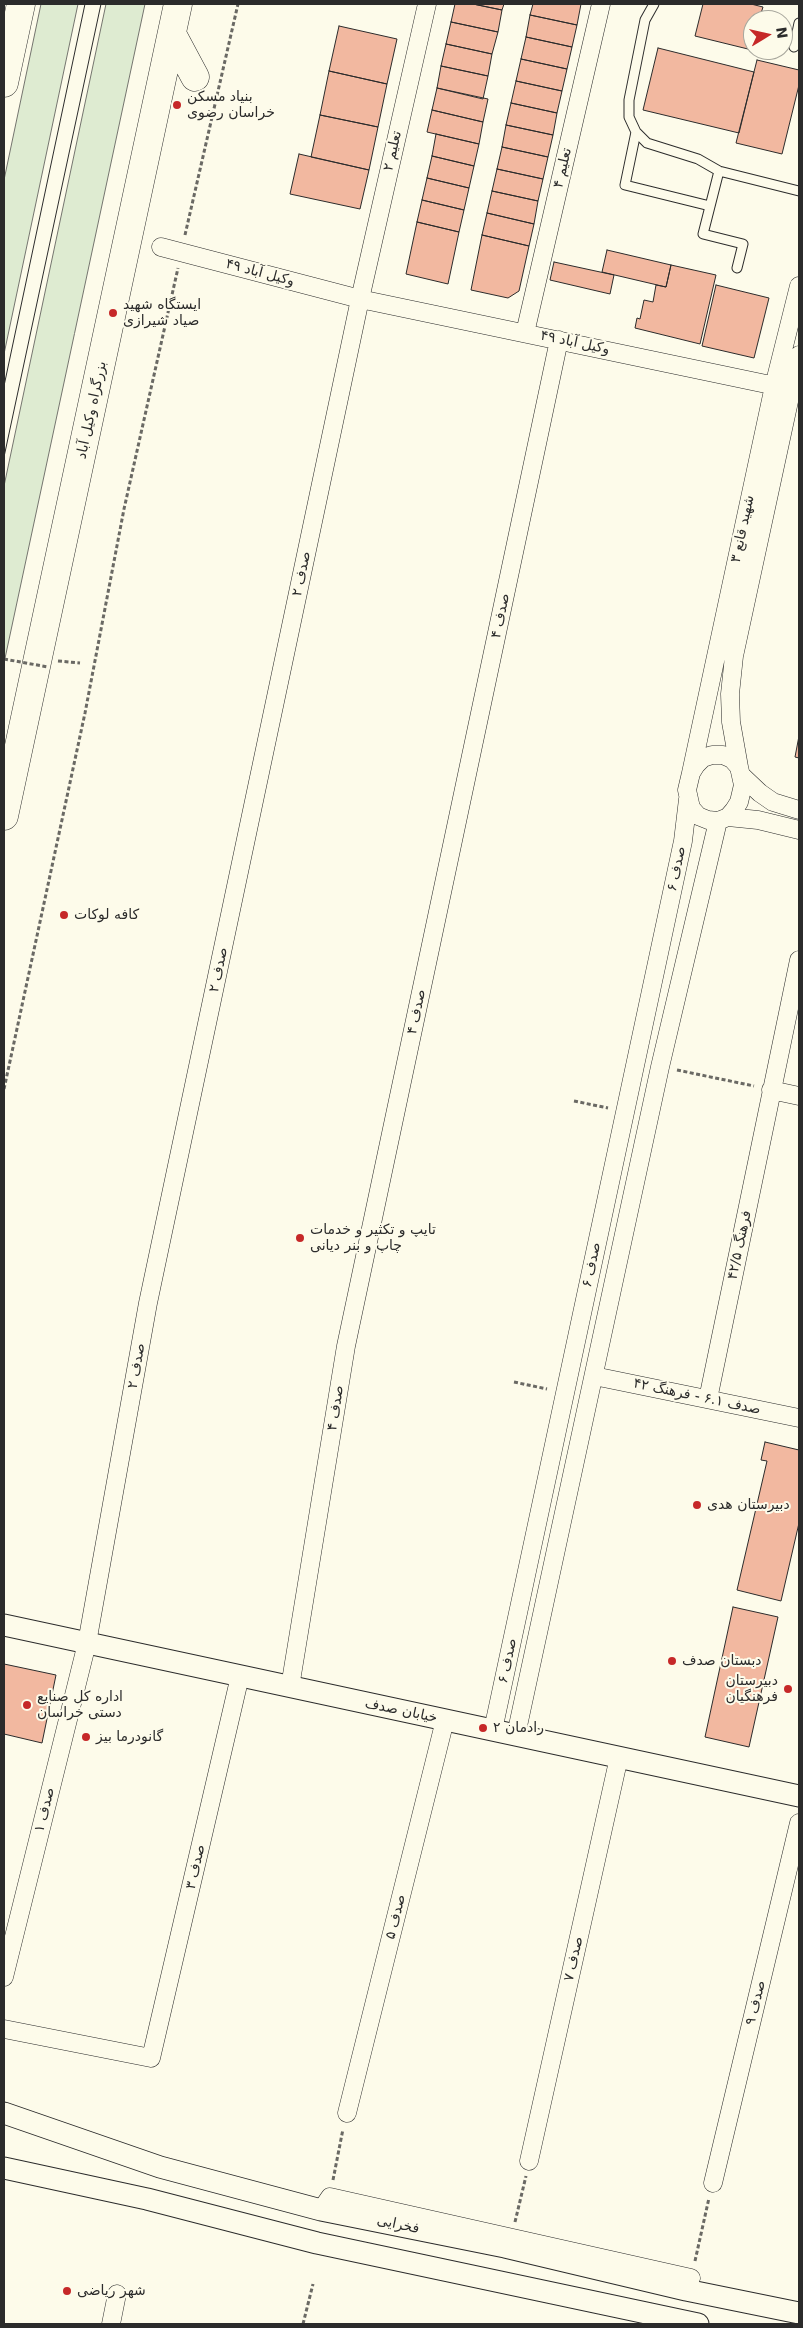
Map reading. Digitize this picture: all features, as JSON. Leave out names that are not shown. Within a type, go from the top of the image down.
[{"type":"highway","points":[[4,84],[20,4]]},
{"type":"highway","name":"بزرگراه وکیل آباد","points":[[4,816],[178,4]]},
{"type":"highway","points":[[172,34],[195,76]]},
{"type":"street","name":"تعلیم ۲","points":[[360,299],[427,4]]},
{"type":"street","name":"تعلیم ۴","points":[[525,332],[600,4]]},
{"type":"street","name":"۴۹ وکیل آباد","points":[[161,248],[360,299]]},
{"type":"street","name":"شهید قانع ۳","points":[[741,772],[731,722],[730,694],[734,656],[799,286]]},
{"type":"street","name":"وکیل آباد ۴۹","points":[[360,299],[525,332],[782,388]]},
{"type":"street","name":"صدف ۲","points":[[87,1643],[148,1303],[360,299]]},
{"type":"street","name":"صدف ۴","points":[[290,1687],[346,1346],[559,340]]},
{"type":"street","name":"شهید قانع ۳","points":[[691,773],[782,388],[799,355]]},
{"type":"street","points":[[799,810],[773,802],[760,793],[732,759],[723,755],[712,755],[703,758],[691,773],[687,790],[688,799],[691,808],[698,816],[708,820],[758,820],[799,830]]},
{"type":"street","points":[[723,819],[739,802],[743,785],[741,772]]},
{"type":"street","name":"صدف ۶","points":[[493,1730],[683,841],[688,799]]},
{"type":"street","name":"صدف ۶","points":[[516,1735],[660,1067],[723,819]]},
{"type":"street","name":"فرهنگ ۴۲/۵","points":[[708,1400],[799,960]]},
{"type":"street","points":[[772,1090],[799,1096]]},
{"type":"street","points":[[616,1153],[640,1159]]},
{"type":"street","name":"صدف ۶.۱ - فرهنگ ۴۲","points":[[594,1376],[799,1418]]},
{"type":"street","name":"خیابان صدف","points":[[4,1624],[799,1796]]},
{"type":"street","name":"صدف ۱","points":[[4,1977],[87,1643]]},
{"type":"street","name":"صدف ۳","points":[[4,2029],[151,2058],[240,1676]]},
{"type":"street","name":"صدف ۵","points":[[347,2113],[445,1720]]},
{"type":"street","name":"صدف ۷","points":[[529,2161],[619,1758]]},
{"type":"street","name":"صدف ۹","points":[[712,2183],[799,1823]]},
{"type":"street","name":"فخرایی","points":[[4,2113],[160,2167],[326,2203],[686,2290],[799,2313]]},
{"type":"street","points":[[4,2168],[147,2199],[316,2243],[698,2324]]},
{"type":"street","points":[[326,2203],[512,2238],[691,2278]]},
{"type":"street","points":[[111,2324],[118,2294]]},
{"type":"lane","points":[[654,4],[645,20],[628,108],[632,126],[636,132],[647,143],[698,159],[719,171],[799,191]]},
{"type":"lane","points":[[794,47],[799,23]]},
{"type":"lane","points":[[636,132],[625,185],[710,206]]},
{"type":"lane","points":[[719,171],[703,234],[743,244],[737,268]]},
{"type":"path","points":[[4,1089],[85,713],[124,510],[238,4]]},
{"type":"path","points":[[4,659],[48,667]]},
{"type":"path","points":[[58,661],[80,663]]},
{"type":"path","points":[[660,1067],[772,1090]]},
{"type":"path","points":[[574,1101],[625,1112]]},
{"type":"path","points":[[514,1382],[565,1393]]},
{"type":"path","points":[[326,2203],[347,2113]]},
{"type":"path","points":[[512,2238],[529,2161]]},
{"type":"path","points":[[691,2278],[712,2183]]},
{"type":"path","points":[[303,2324],[313,2284]]},
{"type":"green space","points":[[41,4],[78,4],[4,354],[4,180]]},
{"type":"green space","points":[[106,4],[145,4],[4,663],[4,486]]},
{"type":"building","points":[[455,4],[473,4],[502,10],[498,32],[451,22]]},
{"type":"building","points":[[473,4],[504,4],[502,10]]},
{"type":"building","points":[[533,4],[581,4],[577,25],[530,15]]},
{"type":"building","points":[[703,4],[751,4],[763,7],[762,10],[743,10],[743,48],[695,36]]},
{"type":"building","points":[[530,15],[577,25],[572,47],[526,37]]},
{"type":"building","points":[[451,22],[498,32],[492,54],[446,44]]},
{"type":"building","points":[[339,26],[397,39],[387,84],[329,71]]},
{"type":"building","points":[[526,37],[572,47],[567,69],[521,59]]},
{"type":"building","points":[[446,44],[492,54],[488,76],[441,66]]},
{"type":"building","points":[[658,48],[754,72],[739,133],[643,110]]},
{"type":"building","points":[[521,59],[567,69],[562,91],[516,81]]},
{"type":"building","points":[[757,60],[799,70],[799,85],[782,154],[736,143]]},
{"type":"building","points":[[441,66],[488,76],[483,99],[437,88]]},
{"type":"building","points":[[329,71],[387,84],[378,127],[320,115]]},
{"type":"building","points":[[516,81],[562,91],[557,113],[511,103]]},
{"type":"building","points":[[437,88],[488,99],[483,122],[432,110]]},
{"type":"building","points":[[511,103],[557,113],[553,135],[506,125]]},
{"type":"building","points":[[432,110],[483,122],[479,144],[427,132]]},
{"type":"building","points":[[320,115],[378,127],[369,170],[311,157]]},
{"type":"building","points":[[506,125],[553,135],[548,157],[502,147]]},
{"type":"building","points":[[436,134],[479,144],[474,166],[432,156]]},
{"type":"building","points":[[502,147],[548,157],[543,179],[497,169]]},
{"type":"building","points":[[299,154],[369,170],[360,209],[290,194]]},
{"type":"building","points":[[432,156],[474,166],[469,188],[427,178]]},
{"type":"building","points":[[497,169],[543,179],[538,201],[492,191]]},
{"type":"building","points":[[427,178],[469,188],[464,210],[422,200]]},
{"type":"building","points":[[492,191],[538,201],[534,224],[487,213]]},
{"type":"building","points":[[422,200],[464,210],[459,232],[417,222]]},
{"type":"building","points":[[487,213],[534,224],[529,246],[482,235]]},
{"type":"building","points":[[417,222],[459,232],[448,284],[406,274]]},
{"type":"building","points":[[482,235],[529,246],[519,291],[508,298],[471,290]]},
{"type":"building","points":[[607,250],[671,265],[666,287],[602,272]]},
{"type":"building","points":[[554,262],[614,275],[610,294],[550,280]]},
{"type":"building","points":[[671,265],[716,275],[700,344],[635,328],[637,318],[640,319],[644,300],[653,302],[656,285],[666,287]]},
{"type":"building","points":[[716,285],[769,298],[754,358],[702,346]]},
{"type":"building","points":[[799,736],[799,758],[795,757]]},
{"type":"building","points":[[765,1442],[799,1450],[799,1523],[781,1601],[737,1590],[767,1461],[761,1460]]},
{"type":"building","points":[[733,1607],[778,1617],[749,1747],[705,1737]]},
{"type":"building","name":"اداره کل صنایع دستی خراسان","points":[[4,1664],[56,1675],[42,1743],[4,1734]]},
{"type":"tram line","points":[[4,386],[85,4]]},
{"type":"tram line","points":[[4,457],[101,4]]},
{"type":"place","name":"بنیاد مسکن خراسان رضوی","points":[[177,105]]},
{"type":"place","name":"ایستگاه شهید صیاد شیرازی","points":[[113,313]]},
{"type":"place","name":"کافه لوکات","points":[[64,915]]},
{"type":"place","name":"تایپ و تکثیر و خدمات چاپ و بنر دیانی","points":[[300,1238]]},
{"type":"place","name":"دبیرستان هدی","points":[[697,1505]]},
{"type":"place","name":"دبستان صدف","points":[[672,1661]]},
{"type":"place","name":"دبیرستان فرهنگیان","points":[[788,1689]]},
{"type":"place","name":"اداره کل صنایع دستی خراسان","points":[[27,1705]]},
{"type":"place","name":"رادمان ۲","points":[[483,1728]]},
{"type":"place","name":"گانودرما بیز","points":[[86,1737]]},
{"type":"place","name":"شهر ریاضی","points":[[67,2291]]}]
